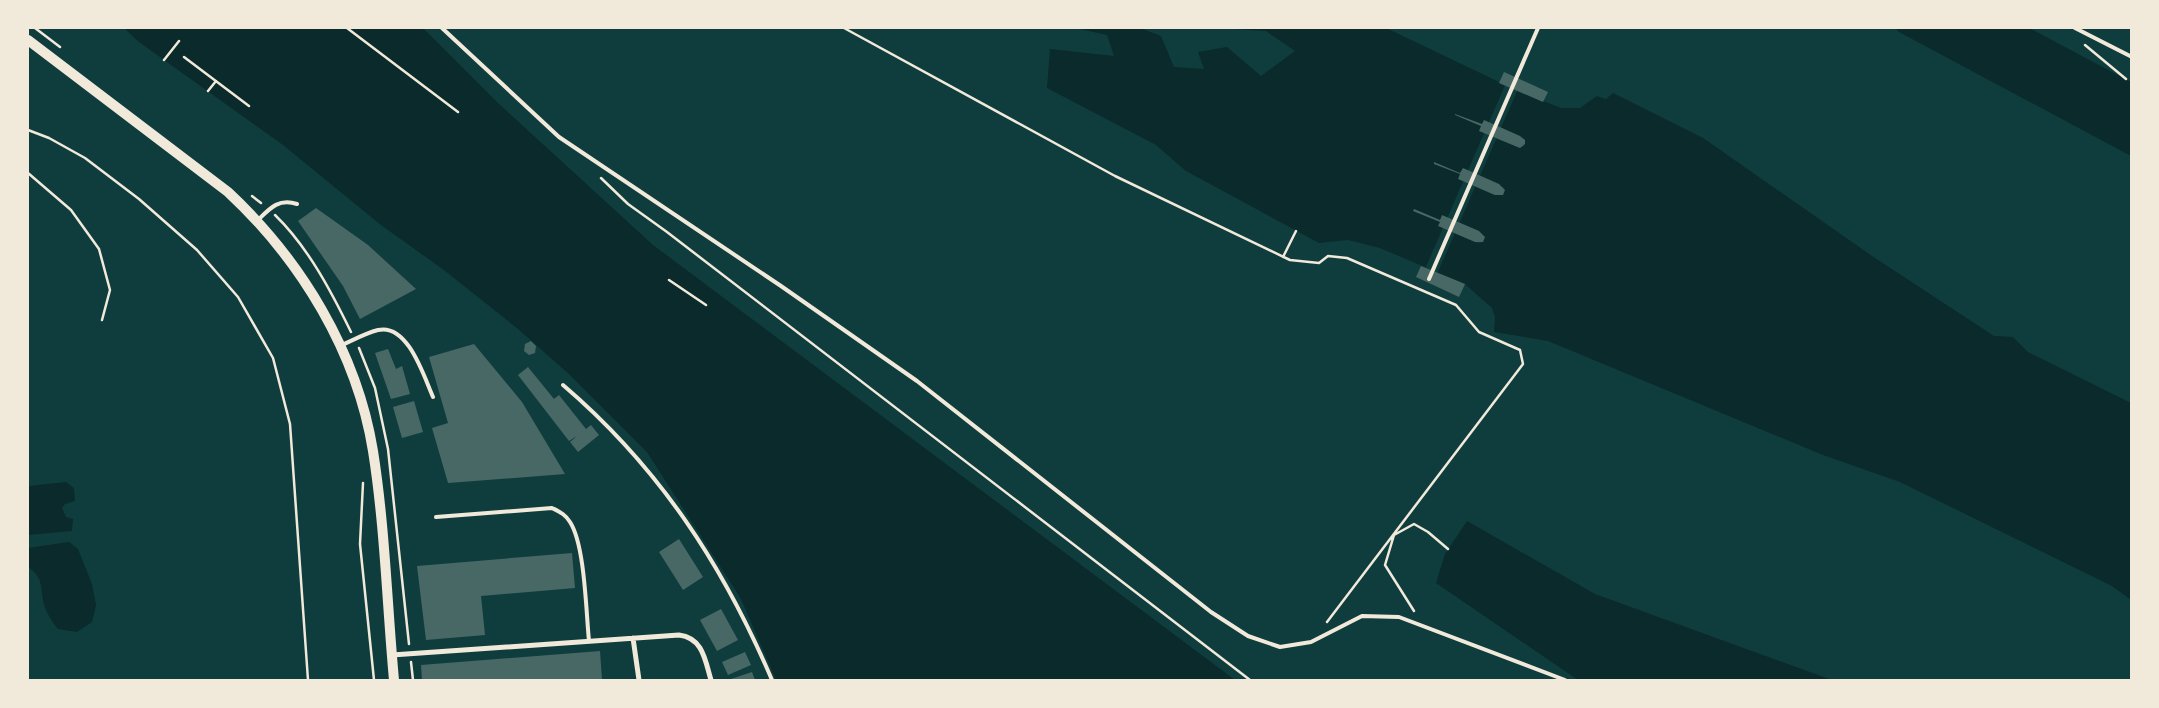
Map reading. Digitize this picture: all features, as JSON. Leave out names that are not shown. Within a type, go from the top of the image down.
[{"type":"main road","points":[[28,40],[228,192],[258,220],[293,264],[320,305],[340,346],[359,393],[373,449],[380,503],[394,680]]},
{"type":"street","points":[[392,656],[633,638],[689,636],[700,647],[711,680]]},
{"type":"street","points":[[633,638],[639,680]]},
{"type":"lane","points":[[442,28],[559,137],[781,286],[917,381],[1211,612],[1248,636],[1280,646],[1311,642],[1362,616],[1399,617],[1565,680]]},
{"type":"lane","points":[[1429,279],[1538,28]]},
{"type":"lane","points":[[2075,28],[2132,57]]},
{"type":"lane","points":[[258,220],[278,203],[288,201],[297,204]]},
{"type":"lane","points":[[340,346],[378,330],[391,330],[413,352],[433,398]]},
{"type":"lane","points":[[564,385],[629,446],[667,494],[699,541],[725,585],[772,680]]},
{"type":"lane","points":[[436,517],[552,508],[563,513],[571,523],[578,545],[589,641]]},
{"type":"path","points":[[35,28],[67,52]]},
{"type":"path","points":[[347,28],[458,112]]},
{"type":"path","points":[[844,28],[1115,176],[1283,257],[1290,260],[1319,263],[1328,256],[1347,258],[1456,305],[1479,332],[1520,350],[1523,364],[1311,642]]},
{"type":"path","points":[[2078,39],[2126,80]]},
{"type":"path","points":[[164,60],[179,41]]},
{"type":"path","points":[[184,57],[249,106]]},
{"type":"path","points":[[208,91],[216,81]]},
{"type":"path","points":[[28,130],[49,138],[85,158],[139,199],[197,250],[238,297],[273,358],[290,424],[308,680]]},
{"type":"path","points":[[28,173],[71,210],[99,249],[110,290],[102,320]]},
{"type":"path","points":[[600,177],[628,204],[675,238],[1250,680]]},
{"type":"path","points":[[246,191],[269,209],[306,254],[333,296],[355,340],[375,388],[388,449],[412,680]]},
{"type":"path","points":[[1283,257],[1296,231]]},
{"type":"path","points":[[669,280],[706,305]]},
{"type":"path","points":[[363,482],[360,544],[374,680]]},
{"type":"path","points":[[1423,625],[1385,565],[1394,534],[1414,524],[1428,532],[1448,549]]},
{"type":"water","points":[[124,28],[423,28],[498,103],[653,245],[1235,680],[776,680],[741,599],[647,452],[570,375],[518,329],[444,270],[381,225],[283,145],[139,42]]},
{"type":"water","points":[[1075,28],[1140,28],[1161,36],[1174,67],[1204,69],[1198,52],[1227,47],[1261,76],[1295,51],[1266,31],[1218,28],[1386,28],[1518,91],[1561,108],[1580,108],[1597,96],[1606,99],[1613,93],[1703,138],[1872,256],[1994,336],[2013,337],[2028,352],[2131,403],[2131,600],[2112,586],[1900,482],[1823,455],[1548,341],[1494,332],[1495,317],[1492,308],[1465,284],[1380,248],[1348,240],[1319,243],[1186,171],[1156,145],[1047,88],[1050,49],[1114,56],[1107,35]],"holes":[[[1502,128],[1525,140],[1524,146],[1520,148],[1497,139]],[[1481,176],[1504,188],[1503,195],[1494,195],[1476,187]],[[1460,223],[1485,237],[1483,242],[1478,243],[1456,234]]]},
{"type":"water","points":[[1895,28],[2029,28],[2131,82],[2131,156],[1899,32]]},
{"type":"water","points":[[66,482],[74,488],[75,501],[65,504],[62,508],[66,517],[73,519],[72,531],[28,535],[28,486]]},
{"type":"water","points":[[1467,521],[1595,594],[1832,680],[1578,680],[1436,583],[1445,554]]},
{"type":"water","points":[[69,542],[78,549],[92,584],[96,605],[92,622],[77,632],[58,629],[54,624],[44,605],[39,579],[28,567],[28,548]]},
{"type":"pier","points":[[1506,83],[1518,89],[1437,274],[1425,269]]},
{"type":"building","points":[[1504,72],[1548,92],[1543,102],[1499,83]]},
{"type":"building","points":[[1455,114],[1482,124],[1484,120],[1520,136],[1525,140],[1525,144],[1520,148],[1479,131],[1481,126]]},
{"type":"building","points":[[1434,162],[1460,173],[1463,168],[1499,184],[1505,190],[1503,195],[1495,195],[1458,179],[1460,174],[1434,164]]},
{"type":"building","points":[[316,208],[368,245],[416,289],[360,319],[343,286],[298,221]]},
{"type":"building","points":[[1414,209],[1440,220],[1442,215],[1479,231],[1485,237],[1483,242],[1475,242],[1438,226],[1440,222],[1413,211]]},
{"type":"building","points":[[1421,266],[1465,284],[1459,297],[1416,277]]},
{"type":"building","points":[[531,341],[536,346],[535,353],[529,355],[524,351],[525,344]]},
{"type":"building","points":[[474,344],[522,402],[565,474],[448,483],[432,428],[448,423],[429,357]]},
{"type":"building","points":[[388,349],[396,369],[402,366],[410,394],[391,399],[375,353]]},
{"type":"building","points":[[528,367],[554,399],[559,395],[586,429],[591,425],[599,435],[578,452],[570,442],[577,436],[569,441],[518,375]]},
{"type":"building","points":[[414,401],[423,432],[402,438],[393,407]]},
{"type":"building","points":[[679,539],[703,577],[683,590],[659,552]]},
{"type":"building","points":[[572,553],[575,588],[481,596],[485,635],[426,640],[417,566]]},
{"type":"building","points":[[721,609],[738,640],[717,651],[700,620]]},
{"type":"building","points":[[600,651],[602,680],[422,680],[421,665]]},
{"type":"building","points":[[745,652],[751,665],[728,675],[722,662]]},
{"type":"building","points":[[752,672],[755,680],[728,680]]}]
